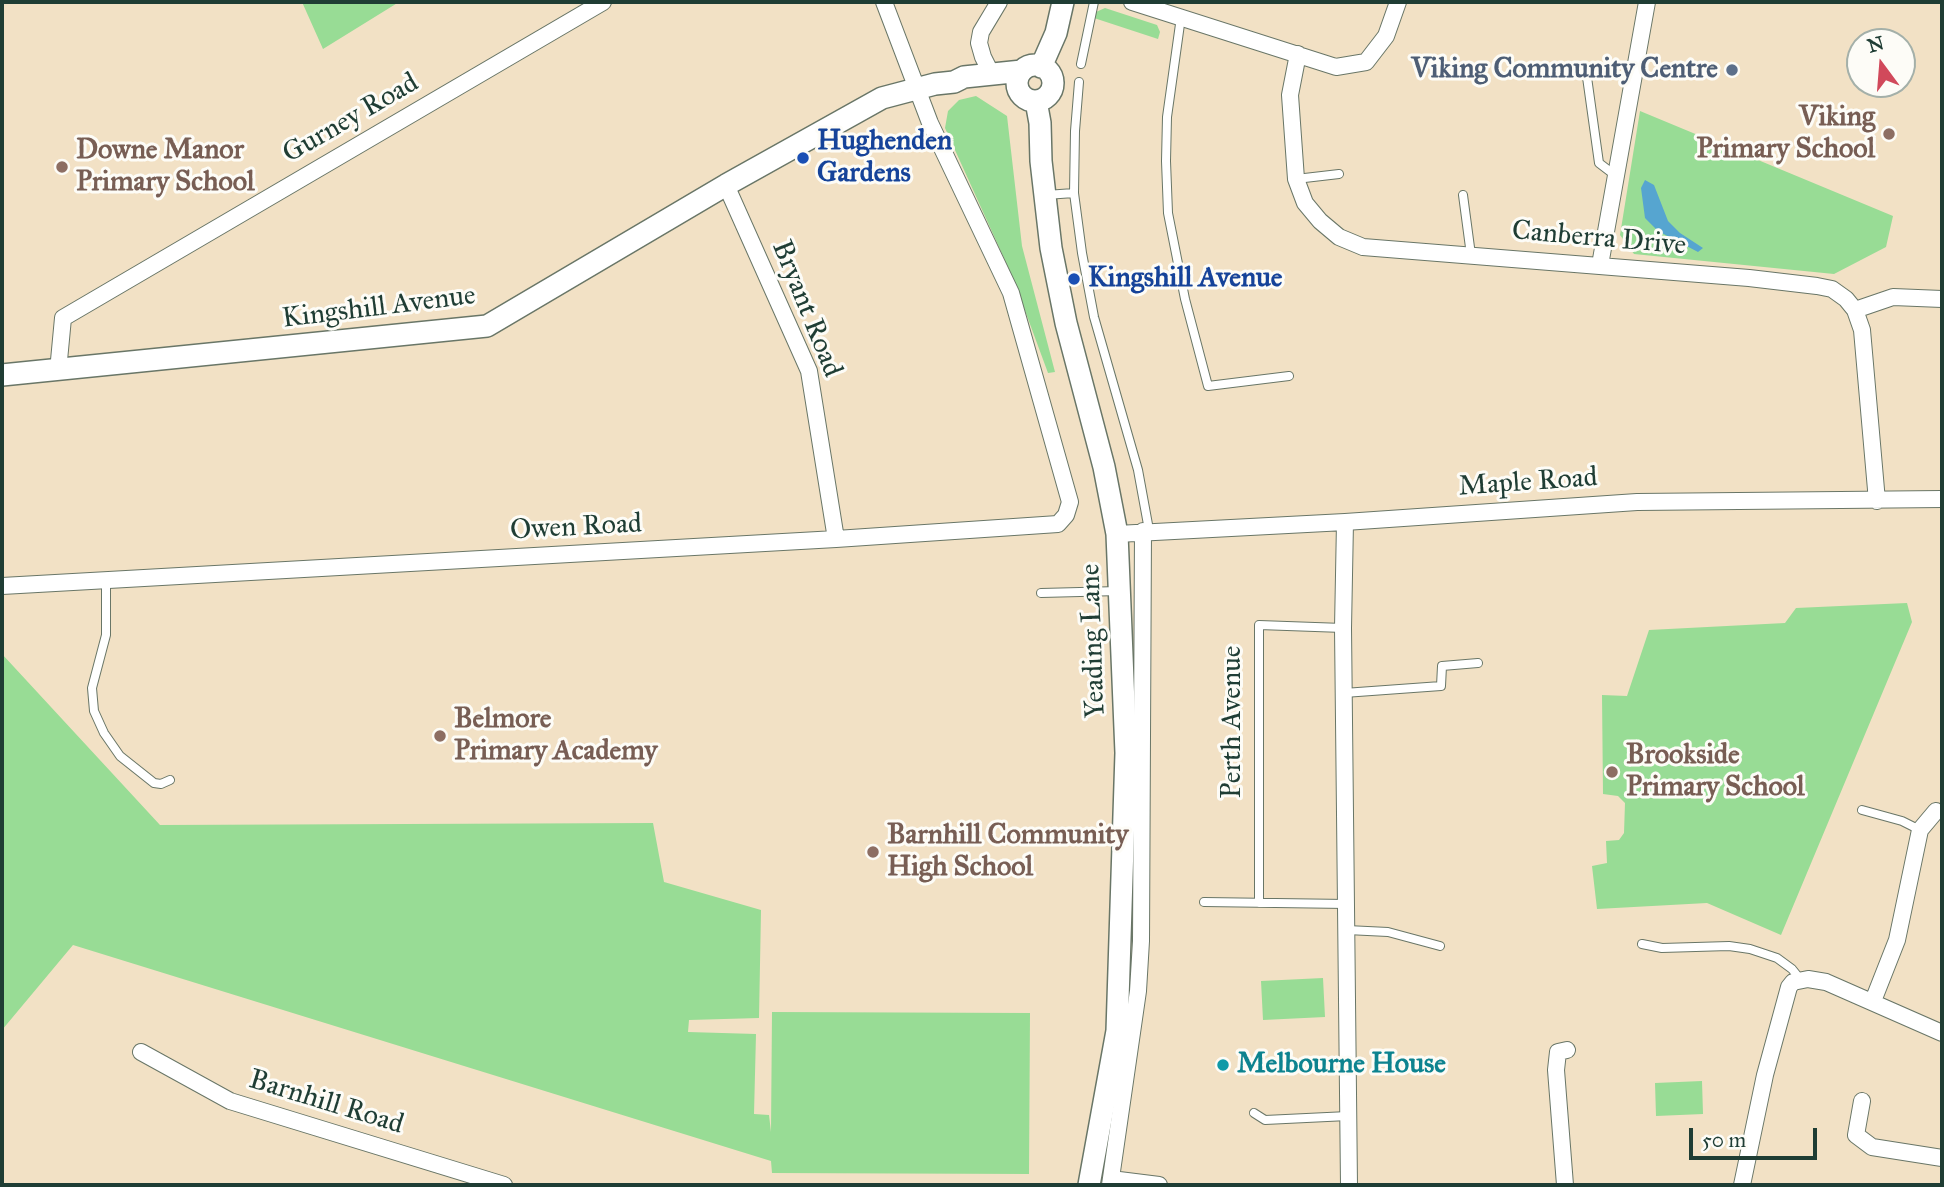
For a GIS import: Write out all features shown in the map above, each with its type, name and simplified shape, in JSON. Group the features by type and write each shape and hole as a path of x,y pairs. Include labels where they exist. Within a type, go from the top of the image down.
{"street":[{"name":"Gurney Road","path":"58,371 63,318 603,2"},
{"path":"884,2 917,88"},
{"path":"991,73 979,43 981,32 999,2"},
{"path":"1027,75 1051,74 1053,86 1047,97 1036,101 1024,97 1027,75 1056,33 1063,2"},
{"path":"1132,2 1336,67 1366,62 1386,36 1398,2"},
{"path":"1600,265 1647,2"},
{"name":"Canberra Drive","path":"1298,54 1290,95 1296,179 1305,203 1320,221 1339,237 1363,247 1600,265 1818,286 1832,289 1855,310"},
{"name":"Kingshill Avenue","path":"2,375 487,326 726,185 882,98 917,88 954,82 964,77 991,73 1027,75"},
{"name":"Kingshill Avenue","path":"954,82 963,86 1027,75"},
{"name":"Owen Road","path":"2,586 1044,527 1058,524 1066,515 1070,502 1011,293 930,123 917,88"},
{"name":"Yeading Lane","path":"1036,101 1051,248 1066,323 1104,467 1117,534 1126,753 1117,1031 1089,1185"},
{"name":"Bryant Road","path":"726,185 809,371 835,539"},
{"path":"1877,501 1862,330 1855,310 1893,297 1942,299"},
{"name":"Maple Road","path":"1117,534 1637,502 1942,499"},
{"path":"1346,522 1343,628 1349,1185"},
{"path":"1146,531 1141,941 1138,991 1111,1182 1159,1185"},
{"path":"1873,1001 1900,931 1920,830 1936,811"},
{"path":"1742,1185 1765,1075 1789,987 1800,979 1826,982 1942,1032"},
{"path":"1565,1185 1556,1070 1558,1052 1567,1050"},
{"name":"Barnhill Road","path":"141,1052 230,1101 504,1185"},
{"path":"1862,1101 1856,1135 1872,1147 1942,1158"}],"lane":[{"path":"1081,64 1094,2"},
{"path":"1181,17 1167,117 1168,214 1185,299 1208,386 1290,376"},
{"path":"1586,70 1599,163 1616,176"},
{"path":"1079,82 1074,131 1074,193 1082,253 1094,317 1138,470 1146,531"},
{"path":"1296,179 1339,174"},
{"path":"1045,195 1074,193"},
{"path":"1463,195 1471,255"},
{"path":"106,580 106,635 93,681 91,701 94,711 104,733 120,756 154,782 161,784 170,780"},
{"path":"1041,593 1119,591"},
{"name":"Perth Avenue","path":"1259,903 1259,625 1343,628"},
{"path":"1344,693 1441,686 1442,666 1478,663"},
{"path":"1862,810 1902,821 1920,830"},
{"path":"1204,902 1347,904"},
{"path":"1348,930 1388,932 1440,946"},
{"path":"1642,944 1674,948 1729,946 1750,949 1777,958 1800,979"},
{"path":"1254,1113 1265,1120 1348,1116"}],"green space":[{"path":"302,2 399,2 323,49"},
{"path":"1105,8 1157,25 1160,32 1158,39 1094,18 1096,12"},
{"path":"976,96 1007,116 1022,246 1055,372 1048,373 1013,278 945,128 948,111 959,100"},
{"path":"1640,111 1893,216 1886,247 1834,274 1634,254 1620,235"},
{"path":"1907,603 1912,622 1781,935 1707,903 1597,909 1592,866 1607,863 1606,841 1619,840 1624,833 1625,803 1618,796 1603,794 1602,695 1627,696 1649,630 1785,623 1796,608"},
{"path":"2,654 160,825 653,823 664,882 761,910 759,1018 689,1020 688,1032 756,1034 754,1114 769,1115 771,1132 772,1012 1030,1013 1029,1174 772,1173 771,1161 73,945 2,1030"},
{"path":"1323,978 1325,1017 1263,1020 1261,981"},
{"path":"1702,1081 1703,1114 1656,1116 1655,1083"}],"water":[{"path":"1645,180 1654,185 1668,221 1680,233 1703,248 1698,252 1658,231 1645,218 1641,188"}],"place":[{"name":"Viking Community Centre","path":"1732,70"},
{"name":"Viking Primary School","path":"1889,134"},
{"name":"Hughenden Gardens","path":"803,158"},
{"name":"Downe Manor Primary School","path":"62,167"},
{"name":"Kingshill Avenue","path":"1074,279"},
{"name":"Belmore Primary Academy","path":"440,736"},
{"name":"Brookside Primary School","path":"1612,772"},
{"name":"Barnhill Community High School","path":"873,852"},
{"name":"Melbourne House","path":"1223,1065"}]}
